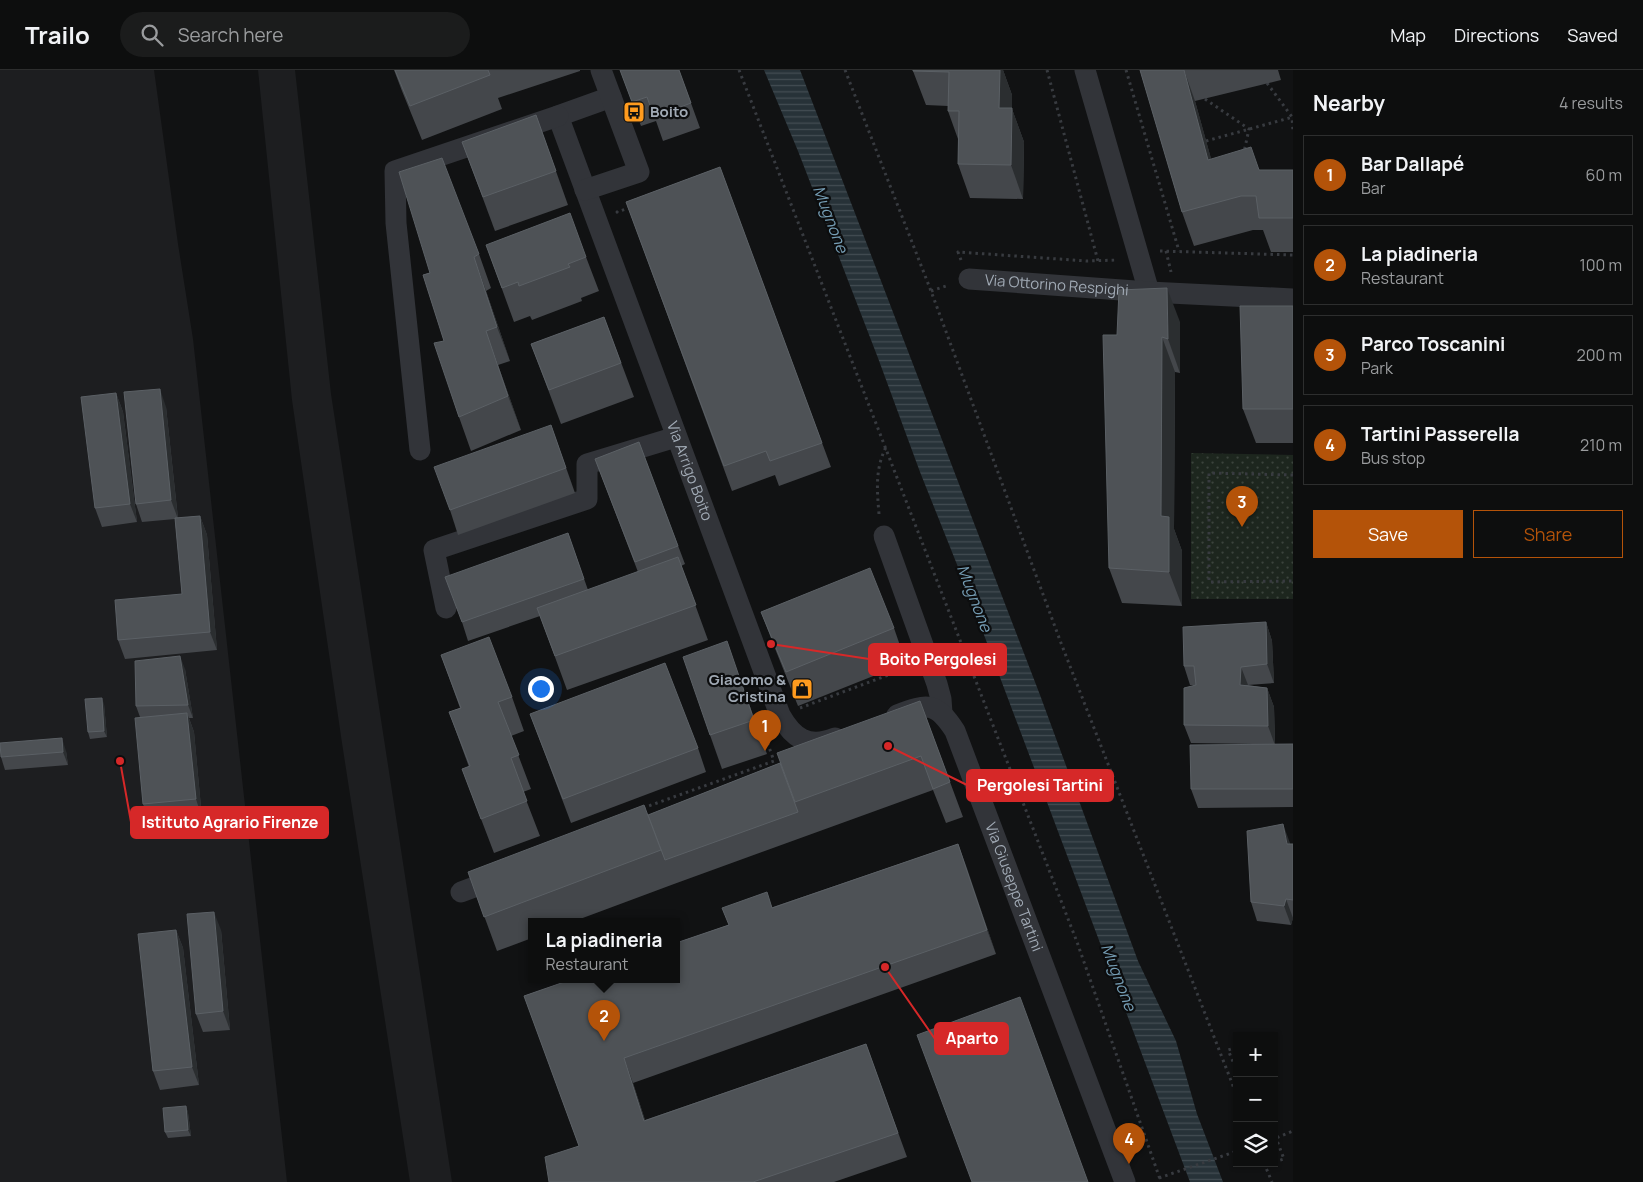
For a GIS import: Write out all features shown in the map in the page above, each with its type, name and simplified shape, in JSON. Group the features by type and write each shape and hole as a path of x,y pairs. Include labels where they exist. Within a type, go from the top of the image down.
{"street":[{"path":"585,190 638,172 601,70"},
{"path":"1085,70 1148,292"},
{"path":"420,450 396,224 395,171 611,97"},
{"name":"Via Arrigo Boito","path":"558,116 780,715 792,732 800,749 851,732"},
{"name":"Via Ottorino Respighi","path":"969,279 1148,292 1293,299"},
{"path":"446,608 434,550 586,499 586,464 676,437"},
{"name":"Via Giuseppe Tartini","path":"884,536 941,699 942,713 955,732 1125,1182"},
{"path":"877,723 920,707 928,706 942,713"},
{"path":"461,892 516,871"}],"path":[{"path":"739,70 1076,942 1161,1182"},
{"path":"845,70 931,291 1061,643 1233,1086"},
{"path":"1047,70 1098,260"},
{"path":"1126,70 1179,251"},
{"path":"1267,83 1292,117 1293,131"},
{"path":"1205,99 1248,129"},
{"path":"1206,141 1292,117"},
{"path":"1243,155 1248,129"},
{"path":"621,221 618,212 635,205"},
{"path":"1166,251 1171,272"},
{"path":"1152,252 1179,251 1293,255"},
{"path":"884,536 879,513 877,483 880,460 886,447"},
{"path":"1293,475 1209,473 1209,582 1293,581"},
{"path":"797,709 928,660"},
{"path":"640,809 774,761 764,735"},
{"path":"1233,1048 1228,1050 1233,1062"},
{"path":"1278,1137 1293,1131"},
{"path":"1278,1143 1284,1159 1278,1161"},
{"path":"1160,1177 1233,1151"},
{"path":"1266,1167 1272,1182"}],"shaded area":[{"path":"0,70 154,70 193,339 287,1182 0,1182"},
{"path":"258,70 295,70 331,394 452,1182 410,1182 342,743 292,400"},
{"path":"1191,453 1293,455 1293,599 1191,599"}],"water":[{"name":"Mugnone","path":"764,70 800,70 1040,695 1138,961 1176,1041 1197,1114 1223,1182 1190,1182 966,587 920,472 798,151"}],"building":[{"path":"395,70 488,70 490,75 410,106"},
{"path":"620,70 679,70 691,103 654,117 647,97 632,102"},
{"path":"913,70 1000,70 999,108 1012,108 1011,165 958,164 959,111 948,111 949,72"},
{"path":"1140,70 1184,70 1208,160 1251,147 1259,170 1293,170 1293,218 1259,218 1256,196 1241,196 1182,212"},
{"path":"536,115 556,171 483,197 462,142"},
{"path":"442,158 479,254 474,257 497,327 486,331 508,396 459,417 434,343 444,341 423,275 430,273 399,172"},
{"path":"720,167 822,443 770,461 766,451 724,466 626,202"},
{"path":"570,213 586,257 568,264 570,267 519,286 518,282 502,288 486,245"},
{"path":"1167,288 1168,339 1162,337 1161,516 1169,517 1169,572 1109,568 1103,335 1117,335 1119,290"},
{"path":"1240,306 1293,306 1293,409 1243,409"},
{"path":"604,317 621,363 549,390 531,344"},
{"path":"160,389 171,500 136,504 124,392"},
{"path":"116,393 130,504 95,508 81,397"},
{"path":"551,425 566,468 450,510 434,467"},
{"path":"639,442 678,546 635,562 595,459"},
{"path":"200,516 210,632 118,640 115,600 182,594 175,518"},
{"path":"568,533 584,579 462,622 445,577"},
{"path":"678,557 696,605 555,656 537,608"},
{"path":"870,568 894,628 786,672 761,612"},
{"path":"1266,622 1267,664 1241,667 1240,685 1267,688 1268,726 1184,725 1184,688 1196,685 1194,666 1184,666 1183,627"},
{"path":"489,637 512,697 498,702 519,755 511,758 527,801 481,819 462,769 470,766 449,712 461,708 441,655"},
{"path":"727,641 754,720 710,735 683,657"},
{"path":"180,656 188,705 136,706 135,661"},
{"path":"665,663 698,748 563,799 530,714"},
{"path":"102,698 104,731 88,732 85,699"},
{"path":"920,701 950,782 933,789 921,756 795,802 777,753"},
{"path":"187,713 196,799 143,804 135,718"},
{"path":"62,738 63,752 1,757 0,743"},
{"path":"1293,744 1293,789 1191,789 1190,745"},
{"path":"780,763 798,812 665,860 648,815"},
{"path":"644,805 661,850 484,917 468,872"},
{"path":"1283,824 1287,844 1293,844 1293,900 1286,899 1284,906 1251,902 1247,831"},
{"path":"958,844 987,930 624,1058 644,1121 866,1044 898,1133 753,1182 549,1182 545,1157 579,1146 524,996 561,983 680,983 680,942 729,925 722,908 767,892 772,908"},
{"path":"214,912 223,1011 196,1014 187,914"},
{"path":"176,930 192,1067 153,1071 138,934"},
{"path":"1020,997 1088,1182 972,1182 917,1035"},
{"path":"186,1106 188,1130 165,1132 163,1108"}],"place":[{"name":"Boito","path":"634,112"},
{"name":"Parco Toscanini","path":"1242,527"},
{"name":"Boito Pergolesi","path":"771,644"},
{"name":"Giacomo & Cristina","path":"802,689"},
{"name":"Pergolesi Tartini","path":"888,746"},
{"name":"Bar Dallapé","path":"765,751"},
{"name":"Istituto Agrario Firenze","path":"120,761"},
{"name":"Aparto","path":"885,967"},
{"name":"La piadineria","path":"604,1041"},
{"name":"Tartini Passerella","path":"1129,1164"}]}
